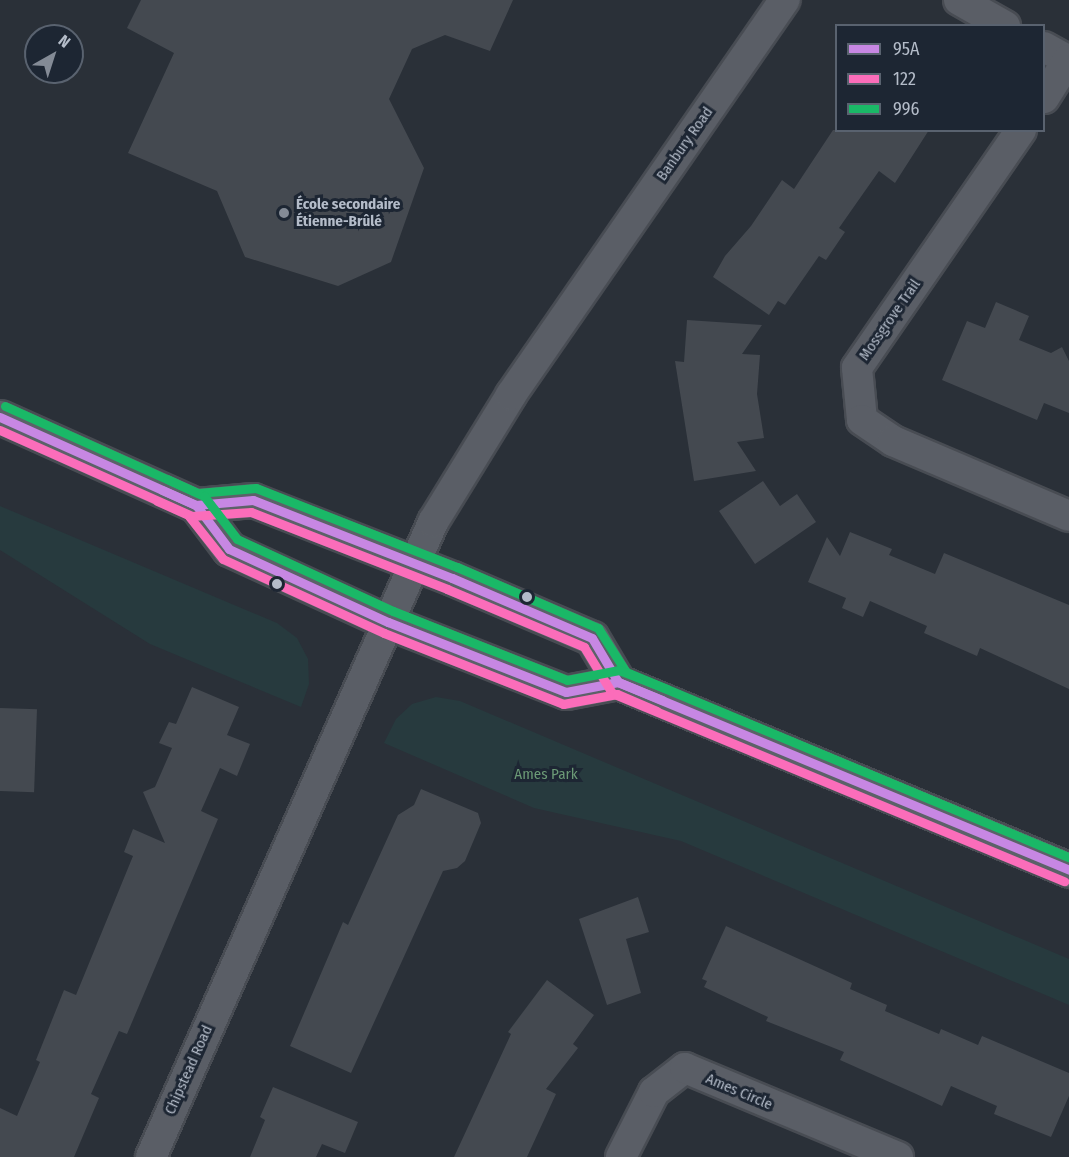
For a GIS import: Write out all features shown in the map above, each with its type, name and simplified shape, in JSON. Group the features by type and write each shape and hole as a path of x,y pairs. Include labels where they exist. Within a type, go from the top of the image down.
{"main road":[{"path":"0,417 196,505 229,549 388,622 566,692 618,682 1069,870"},
{"path":"196,505 253,500 413,562 592,638 618,682"}],"street":[{"name":"Banbury Road","path":"388,622 413,562 433,522 511,395 785,0"},
{"path":"959,0 1001,24"},
{"path":"1045,95 1060,56"},
{"name":"Mossgrove Trail","path":"1020,132 857,368 862,420 893,441 1069,516"},
{"name":"Chipstead Road","path":"151,1157 388,622"},
{"name":"Ames Circle","path":"621,1157 654,1092 685,1068 898,1157"}],"green space":[{"path":"0,506 277,623 297,638 308,659 309,684 301,707 150,644 0,550"},
{"name":"Ames Park","path":"436,697 460,701 1069,959 1069,1005 681,841 534,808 384,743 396,719 412,704"}],"building":[{"path":"141,0 513,0 490,51 445,35 412,49 389,99 424,168 391,262 338,286 245,257 217,191 128,153 174,53 127,28"},
{"path":"833,130 835,132 928,132 895,183 879,171 839,228 845,232 826,260 819,256 785,305 778,301 769,315 713,277 725,256 751,226 782,180 794,189"},
{"path":"996,302 1029,316 1019,340 1051,353 1062,347 1069,361 1069,413 1044,403 1037,420 942,380 967,321 985,328"},
{"path":"687,320 762,325 742,354 760,355 757,394 764,438 737,442 756,471 694,481 675,361 684,362"},
{"path":"763,481 780,506 797,494 816,522 755,564 719,511"},
{"path":"850,532 892,549 889,555 935,574 944,553 1069,605 1069,689 980,648 977,656 924,633 927,626 870,601 863,617 842,608 846,598 808,582 827,537 840,556"},
{"path":"192,687 239,707 227,735 250,744 237,776 220,768 201,811 218,819 127,1034 119,1031 91,1094 99,1098 74,1157 0,1157 0,1108 17,1116 40,1062 36,1060 64,990 76,995 133,856 124,852 133,829 165,843 143,792 155,787 172,748 159,743 169,722 176,724"},
{"path":"0,708 37,709 34,792 0,791"},
{"path":"421,789 478,813 481,823 465,861 457,868 443,871 351,1073 290,1046 343,922 348,925 398,815 414,805"},
{"path":"638,897 649,932 626,939 641,993 607,1005 579,919"},
{"path":"726,926 852,983 850,989 887,1005 885,1011 939,1034 941,1029 978,1045 982,1036 1069,1073 1069,1096 1051,1137 994,1114 997,1106 951,1086 942,1106 840,1060 844,1052 766,1021 768,1017 704,987 707,981 702,979"},
{"path":"547,980 594,1015 573,1044 578,1048 546,1089 556,1094 527,1157 454,1157 511,1034 508,1032"},
{"path":"273,1087 358,1122 345,1153 322,1144 316,1157 250,1157 265,1120 260,1117"}],"transit line":[{"name":"996","path":"5,406 198,493 256,488 457,567 598,628 626,672 1069,857"},
{"name":"95A","path":"0,417 196,505 253,500 452,578 592,638 618,682 1069,870"},
{"name":"122","path":"0,430 192,516 251,512 447,589 584,647 612,693 1064,881"},
{"name":"996","path":"167,479 204,496 237,539 393,611 567,680 619,670 667,689"},
{"name":"95A","path":"162,490 196,505 229,549 388,622 566,692 618,682 662,700"},
{"name":"122","path":"157,501 188,515 223,559 384,633 563,704 617,694 657,711"}],"place":[{"name":"École secondaire Étienne-Brûlé","path":"284,213"}]}
